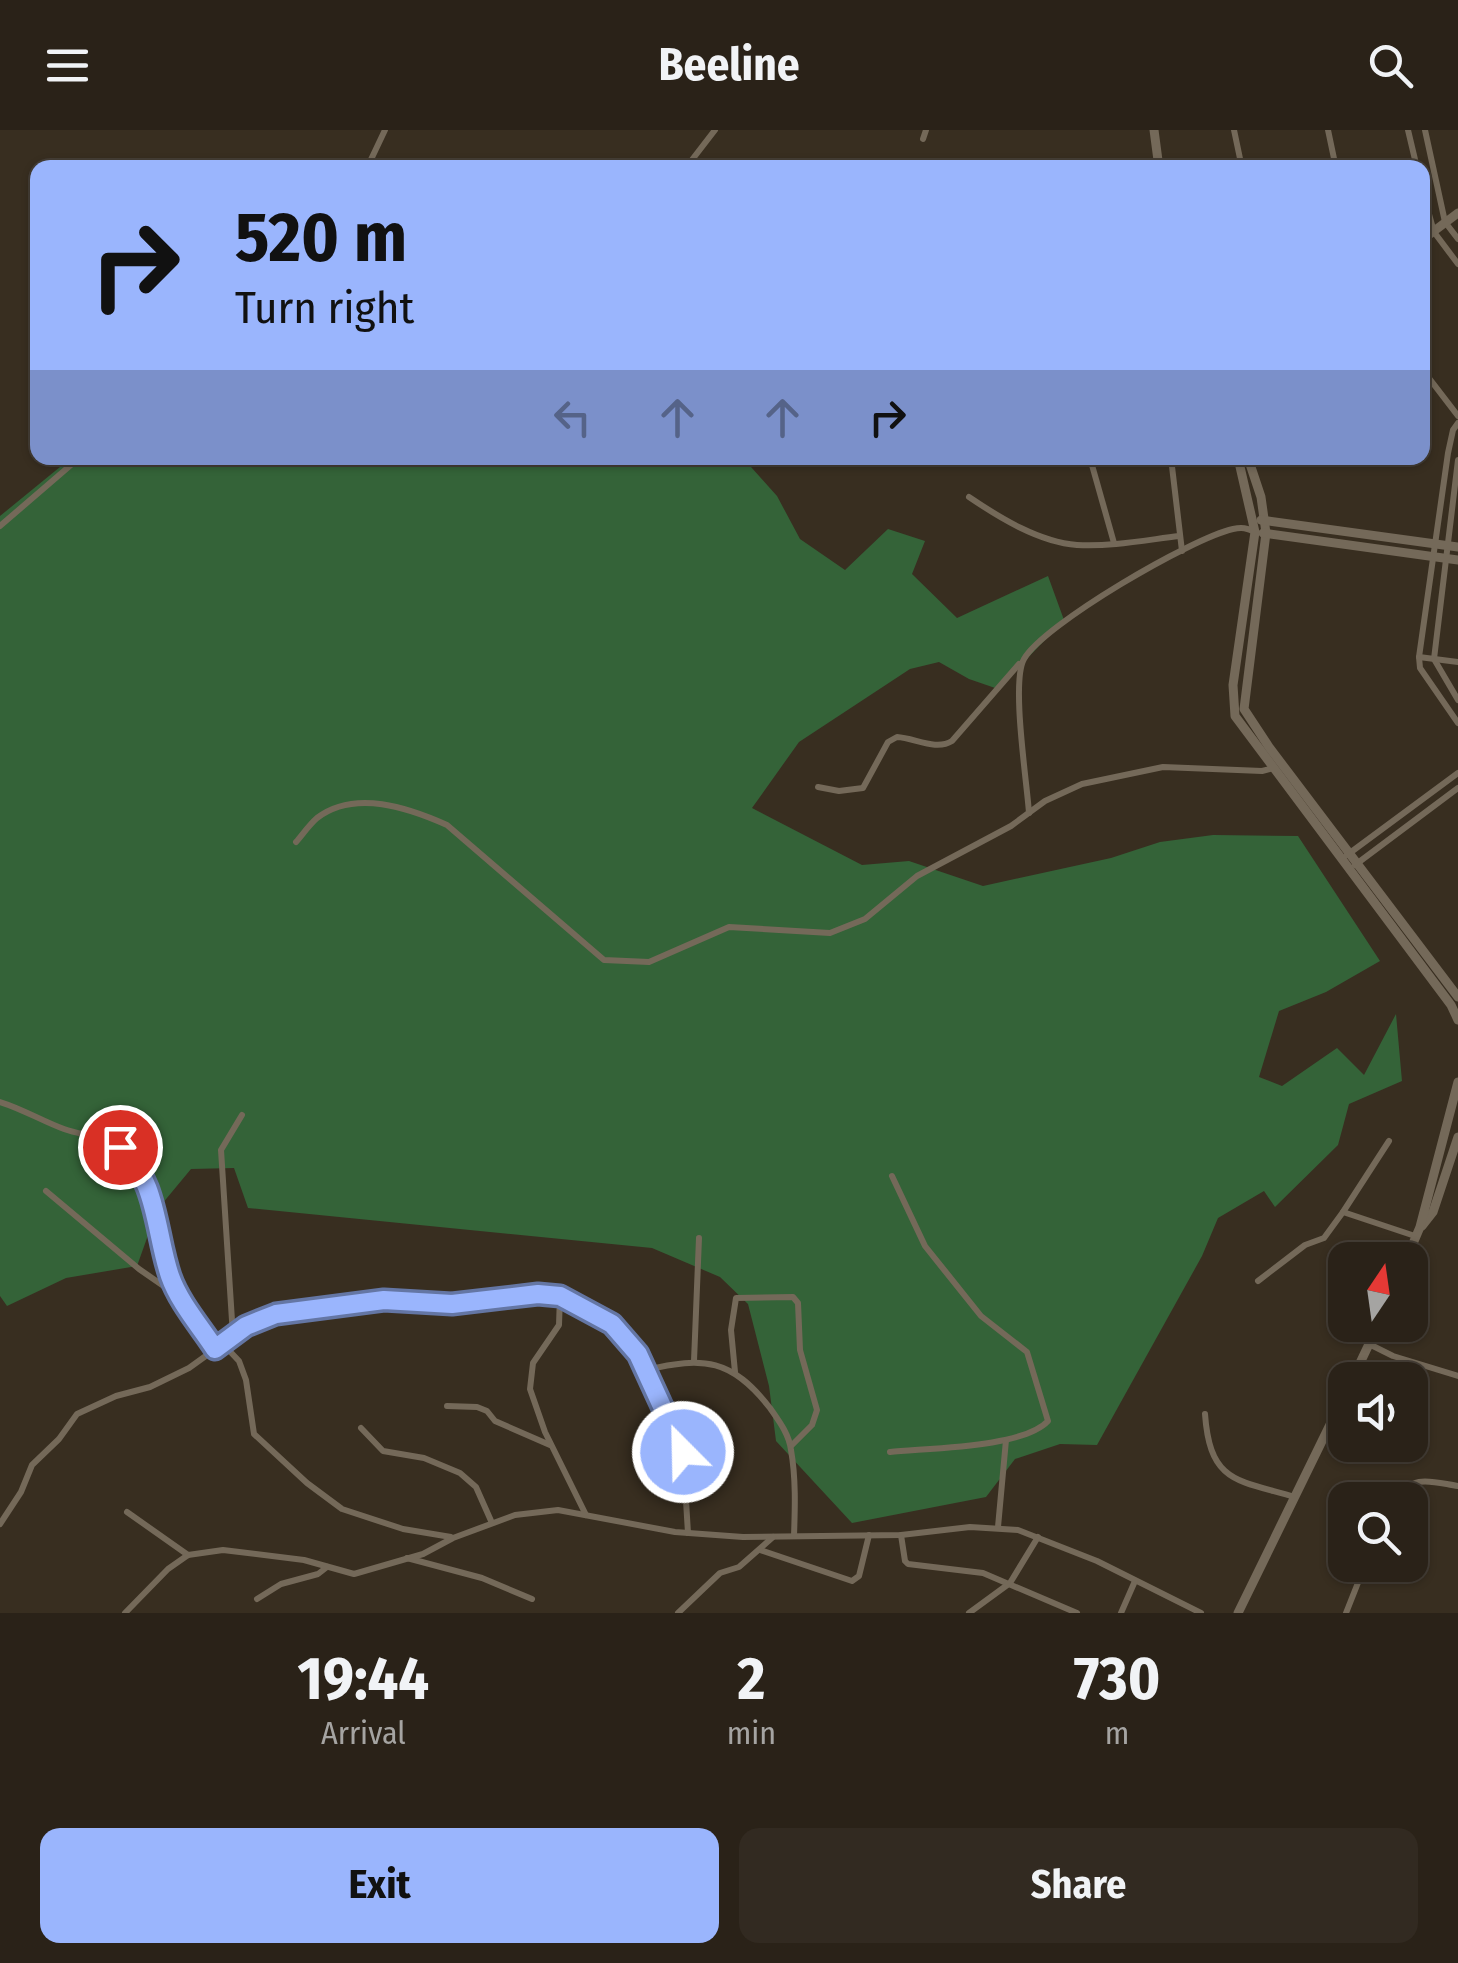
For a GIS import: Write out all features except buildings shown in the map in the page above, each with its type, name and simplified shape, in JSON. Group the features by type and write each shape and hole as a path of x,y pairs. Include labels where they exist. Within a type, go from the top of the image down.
{"main road":[{"path":"1154,130 1158,160"},
{"path":"1430,235 1458,213"},
{"path":"1240,465 1257,526"},
{"path":"1249,465 1257,526 1247,632 1233,684 1240,712 1436,977 1458,1020"},
{"path":"1257,526 1454,546"},
{"path":"1257,526 1452,559"},
{"path":"1436,977 1458,998"},
{"path":"1414,1242 1456,1105 1458,1082"},
{"path":"1418,1232 1434,1212 1458,1137"},
{"path":"1440,1150 1453,1154"},
{"path":"1361,1362 1370,1344"},
{"path":"1238,1613 1328,1429"}],"street":[{"path":"371,160 385,130"},
{"path":"692,160 715,130"},
{"path":"1234,130 1240,160"},
{"path":"1328,130 1334,160"},
{"path":"1408,130 1416,160"},
{"path":"1425,130 1446,222 1458,239"},
{"path":"1430,218 1434,232 1458,264"},
{"path":"1430,380 1458,419 1448,453 1419,657 1420,668 1458,723"},
{"path":"1458,460 1454,546 1434,659 1458,700"},
{"path":"0,526 71,465"},
{"path":"1091,465 1114,543"},
{"path":"1172,465 1182,552"},
{"path":"969,498 998,516 1076,545 1179,536"},
{"path":"818,787 839,791 863,788 888,742 897,737 944,746 1037,644 1074,614 1221,533 1257,526"},
{"path":"1419,657 1458,662"},
{"path":"1022,661 1018,692 1029,814"},
{"path":"1438,696 1450,689"},
{"path":"296,842 316,819 331,810 356,804 390,804 420,812 447,825 604,960 649,962 729,927 830,933 865,919 917,876 1068,789 1163,767 1262,771 1277,766"},
{"path":"1346,856 1458,773"},
{"path":"1354,866 1458,788"},
{"path":"1418,804 1426,813"},
{"path":"0,1102 64,1129 98,1136 130,1155 150,1197 171,1280 218,1346 238,1361 246,1380 254,1434 342,1509 403,1529 452,1538"},
{"path":"233,1336 222,1150 242,1115"},
{"path":"1258,1281 1304,1245 1324,1238 1389,1141"},
{"path":"890,1452 1006,1440 1048,1421 1027,1352 980,1316 925,1246 892,1176"},
{"path":"46,1191 138,1269 181,1298"},
{"path":"1343,1212 1418,1232"},
{"path":"694,1361 699,1238"},
{"path":"0,1524 32,1466 60,1439 77,1414 116,1396 150,1388 276,1314 367,1302 452,1304 538,1294 560,1296 612,1324 638,1354 683,1452 688,1533"},
{"path":"560,1296 559,1325 533,1362 530,1378 534,1402 551,1446 586,1515"},
{"path":"735,1372 731,1330 736,1298 793,1297 798,1304 800,1350 816,1410 812,1425 791,1446"},
{"path":"1370,1344 1393,1356 1458,1376"},
{"path":"646,1370 694,1361 735,1372 756,1390 782,1425 791,1446 794,1536"},
{"path":"448,1406 478,1406 510,1429 551,1446"},
{"path":"1205,1414 1213,1455 1222,1472 1235,1480 1295,1497"},
{"path":"360,1428 382,1451 424,1458 460,1473 476,1487 492,1523"},
{"path":"998,1527 1006,1440"},
{"path":"1414,1482 1458,1486"},
{"path":"125,1613 168,1569 188,1555 222,1550 304,1560 354,1574 407,1558 515,1515 558,1510 688,1533 773,1537 901,1535 998,1527 1038,1536 1200,1613"},
{"path":"127,1512 188,1555"},
{"path":"760,1550 852,1580 859,1576 869,1534"},
{"path":"901,1535 904,1561 908,1564 982,1573 1076,1613"},
{"path":"969,1613 1010,1582 1038,1536"},
{"path":"681,1611 720,1574 739,1567 773,1537"},
{"path":"407,1558 482,1578 532,1599"},
{"path":"257,1599 282,1584 318,1574 328,1566"},
{"path":"1121,1613 1135,1581"},
{"path":"1346,1613 1359,1582"}],"green space":[{"path":"62,465 749,465 777,496 800,539 845,570 888,529 925,541 912,574 957,618 1048,576 1064,620 998,689 939,662 910,669 799,742 752,808 862,865 909,861 983,886 1111,858 1160,842 1213,835 1298,836 1380,961 1326,992 1279,1011 1259,1077 1282,1086 1337,1048 1364,1075 1396,1014 1402,1081 1349,1104 1338,1145 1275,1207 1264,1191 1218,1218 1202,1256 1097,1445 1060,1444 1015,1459 986,1497 852,1523 776,1441 769,1386 748,1304 720,1277 652,1248 248,1208 234,1168 191,1169 157,1210 137,1266 66,1278 7,1306 0,1296 0,516"}],"route":[{"path":"120,1147 141,1172 159,1222 171,1280 215,1349 246,1326 276,1314 384,1300 452,1304 538,1294 560,1296 612,1324 638,1354 683,1452"}]}
